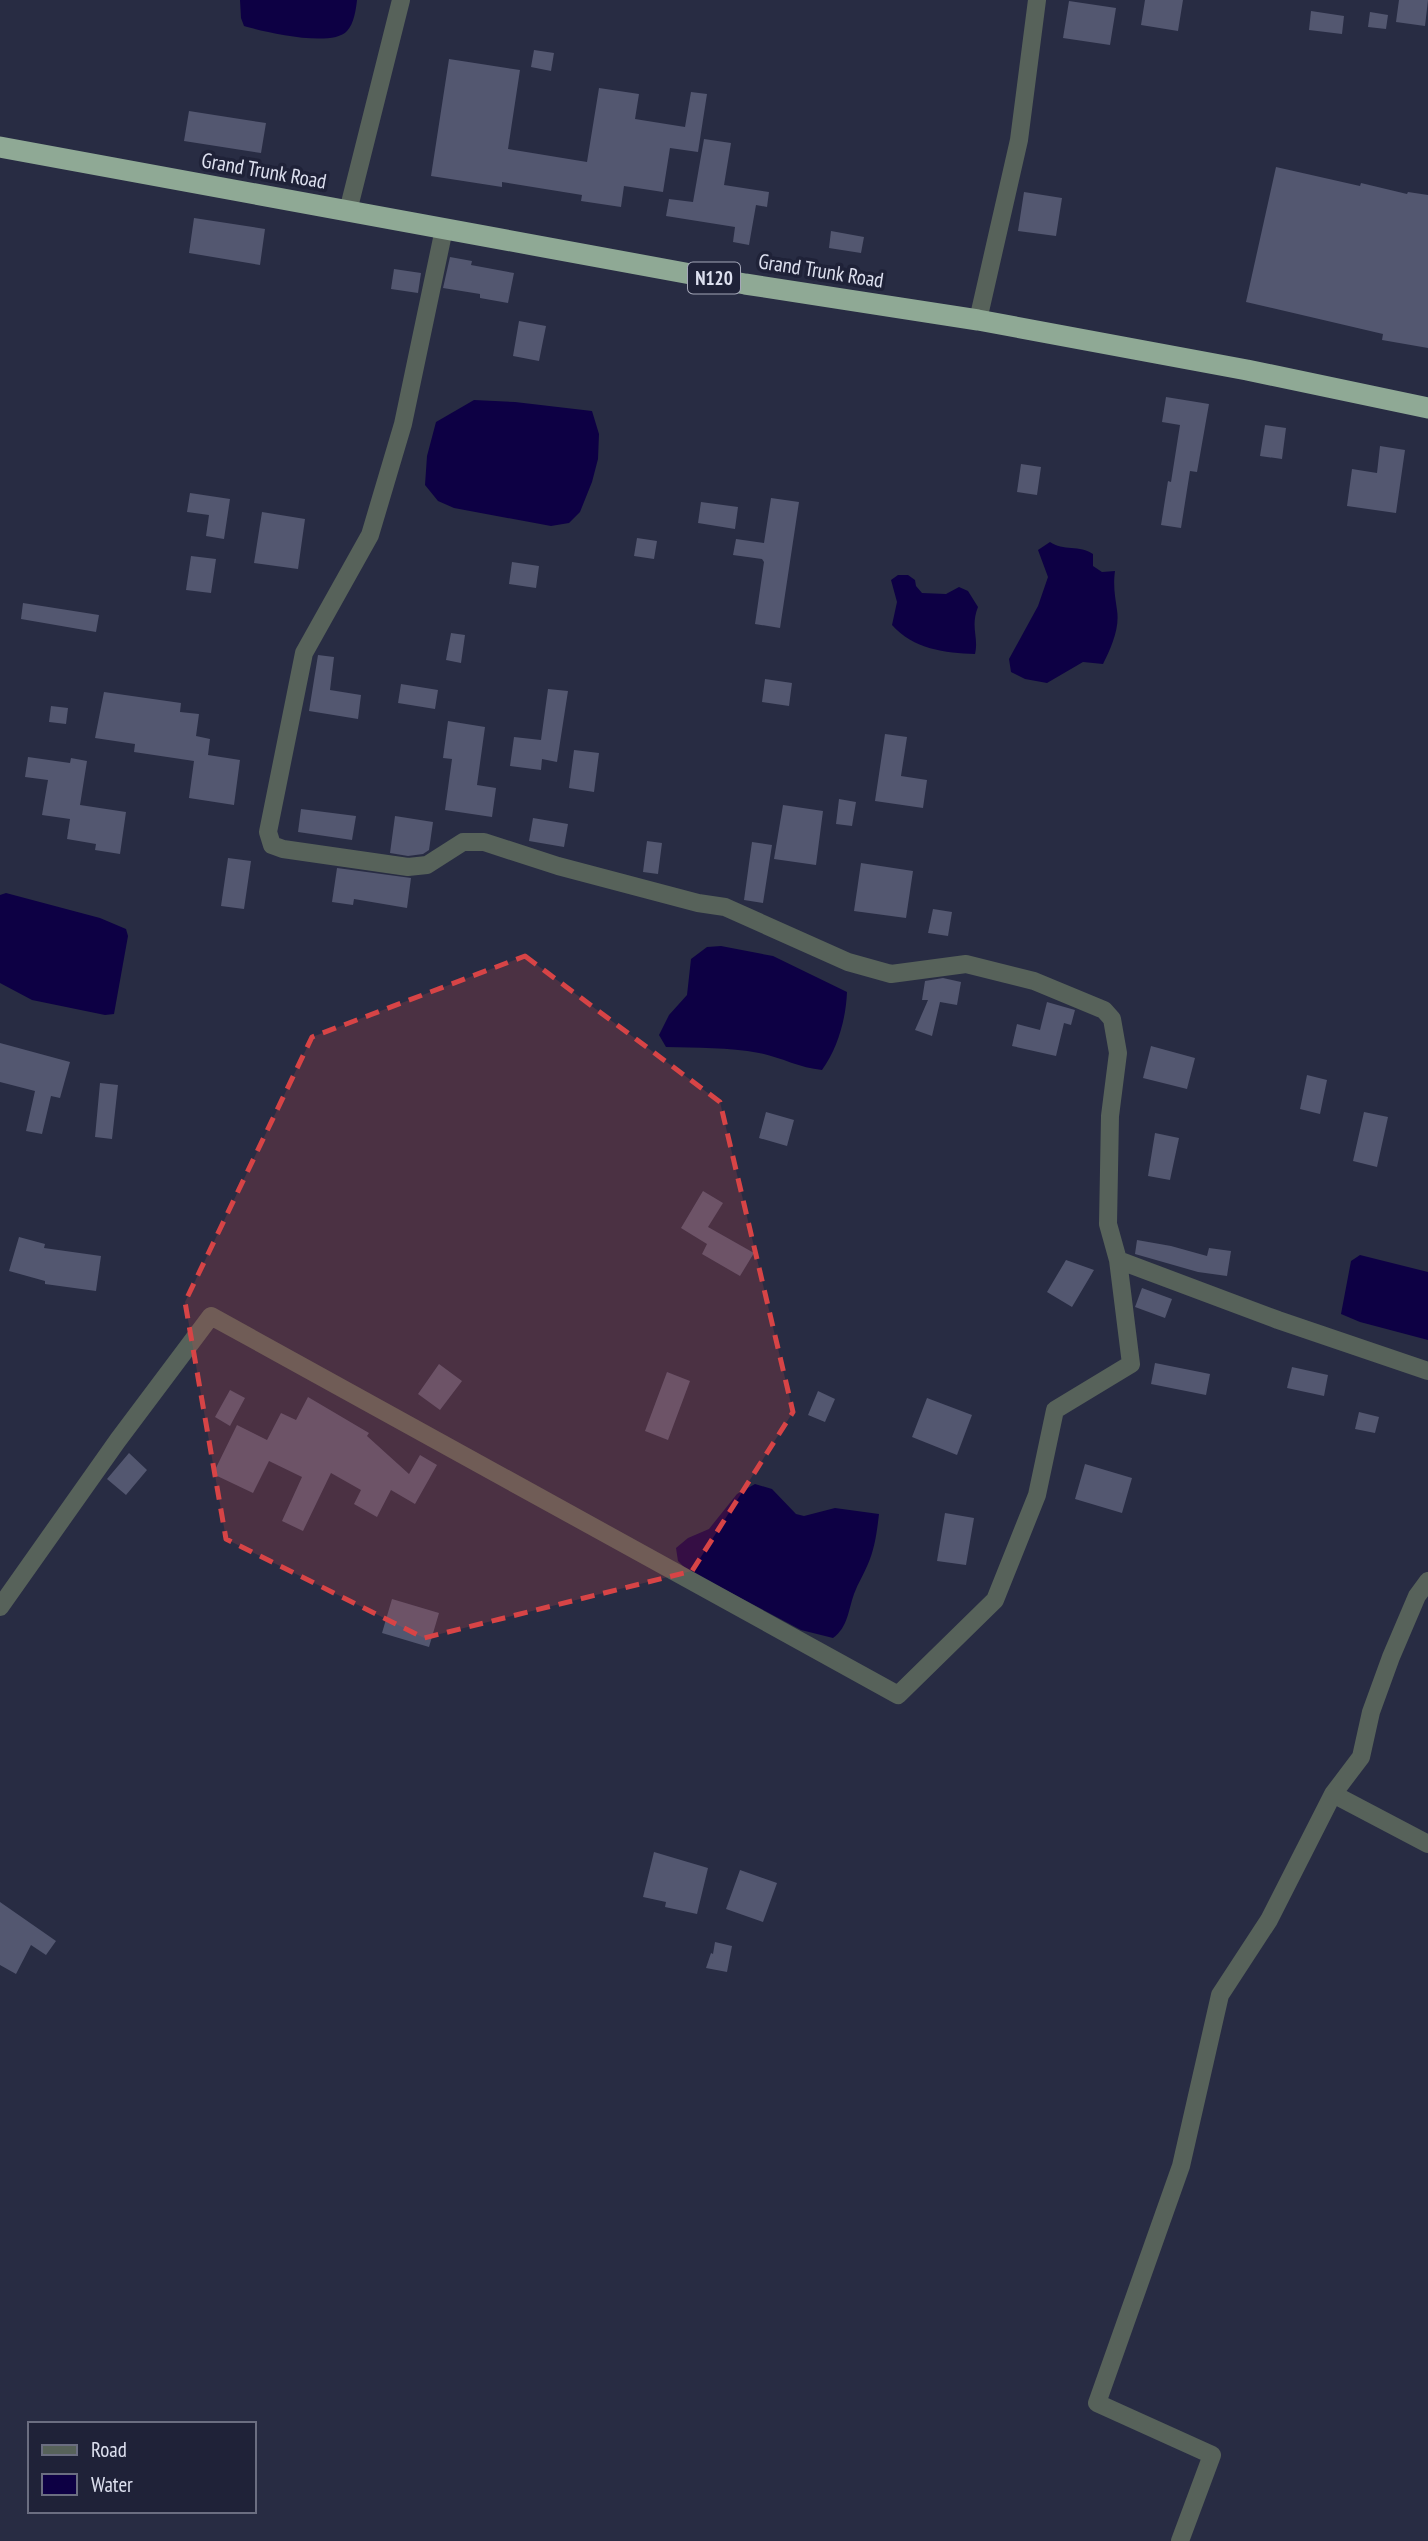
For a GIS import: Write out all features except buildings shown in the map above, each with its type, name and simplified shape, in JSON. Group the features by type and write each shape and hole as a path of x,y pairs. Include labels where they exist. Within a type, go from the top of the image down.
{"highway":[{"name":"Grand Trunk Road","path":"0,147 745,284 978,320 1247,370 1428,408"}],"street":[{"path":"348,211 401,0"},
{"path":"978,320 1019,140 1037,0"},
{"path":"0,1607 118,1440 211,1316 898,1696 995,1600 1037,1495 1055,1410 1131,1364 1118,1260 1108,1224 1110,1116 1118,1053 1112,1020 1104,1010 1034,981 966,964 891,974 848,962 725,907 698,903 558,866 484,842 463,842 427,865 408,867 283,849 272,845 268,832 304,653 370,535 403,424 444,229"},
{"path":"1118,1260 1278,1320 1428,1371"},
{"path":"1180,2541 1212,2455 1097,2403 1181,2166 1220,1995 1269,1920 1333,1794 1364,1750 1371,1712 1391,1657 1417,1596 1428,1581"},
{"path":"1333,1794 1428,1844"}],"highlighted area":[{"path":"525,956 720,1102 793,1412 692,1571 424,1638 226,1539 185,1302 312,1037"}],"water":[{"path":"240,0 357,0 353,20 347,31 339,36 313,38 281,35 244,26"},
{"path":"474,400 592,411 599,434 598,459 580,512 569,523 551,526 454,508 438,501 425,485 427,456 436,422"},
{"path":"1050,542 1088,551 1093,554 1093,566 1102,572 1115,571 1118,617 1114,638 1103,664 1083,662 1047,683 1025,679 1011,672 1009,659 1038,606 1048,577 1038,550"},
{"path":"898,575 908,575 915,580 922,593 946,594 959,587 968,591 978,607 975,620 975,654 930,648 910,640 892,625 897,602 891,580"},
{"path":"6,893 100,918 126,929 128,936 114,1014 105,1015 32,1000 0,983 0,895"},
{"path":"721,946 773,956 847,992 840,1032 833,1052 822,1070 747,1051 666,1047 659,1035 669,1015 687,995 691,959 707,947"},
{"path":"1360,1255 1428,1272 1428,1340 1360,1322 1341,1314 1351,1261"},
{"path":"755,1484 772,1489 796,1514 804,1516 835,1508 879,1514 870,1558 854,1594 845,1624 833,1638 801,1630 686,1569 678,1561 676,1548 688,1538 709,1529 737,1494"}]}
